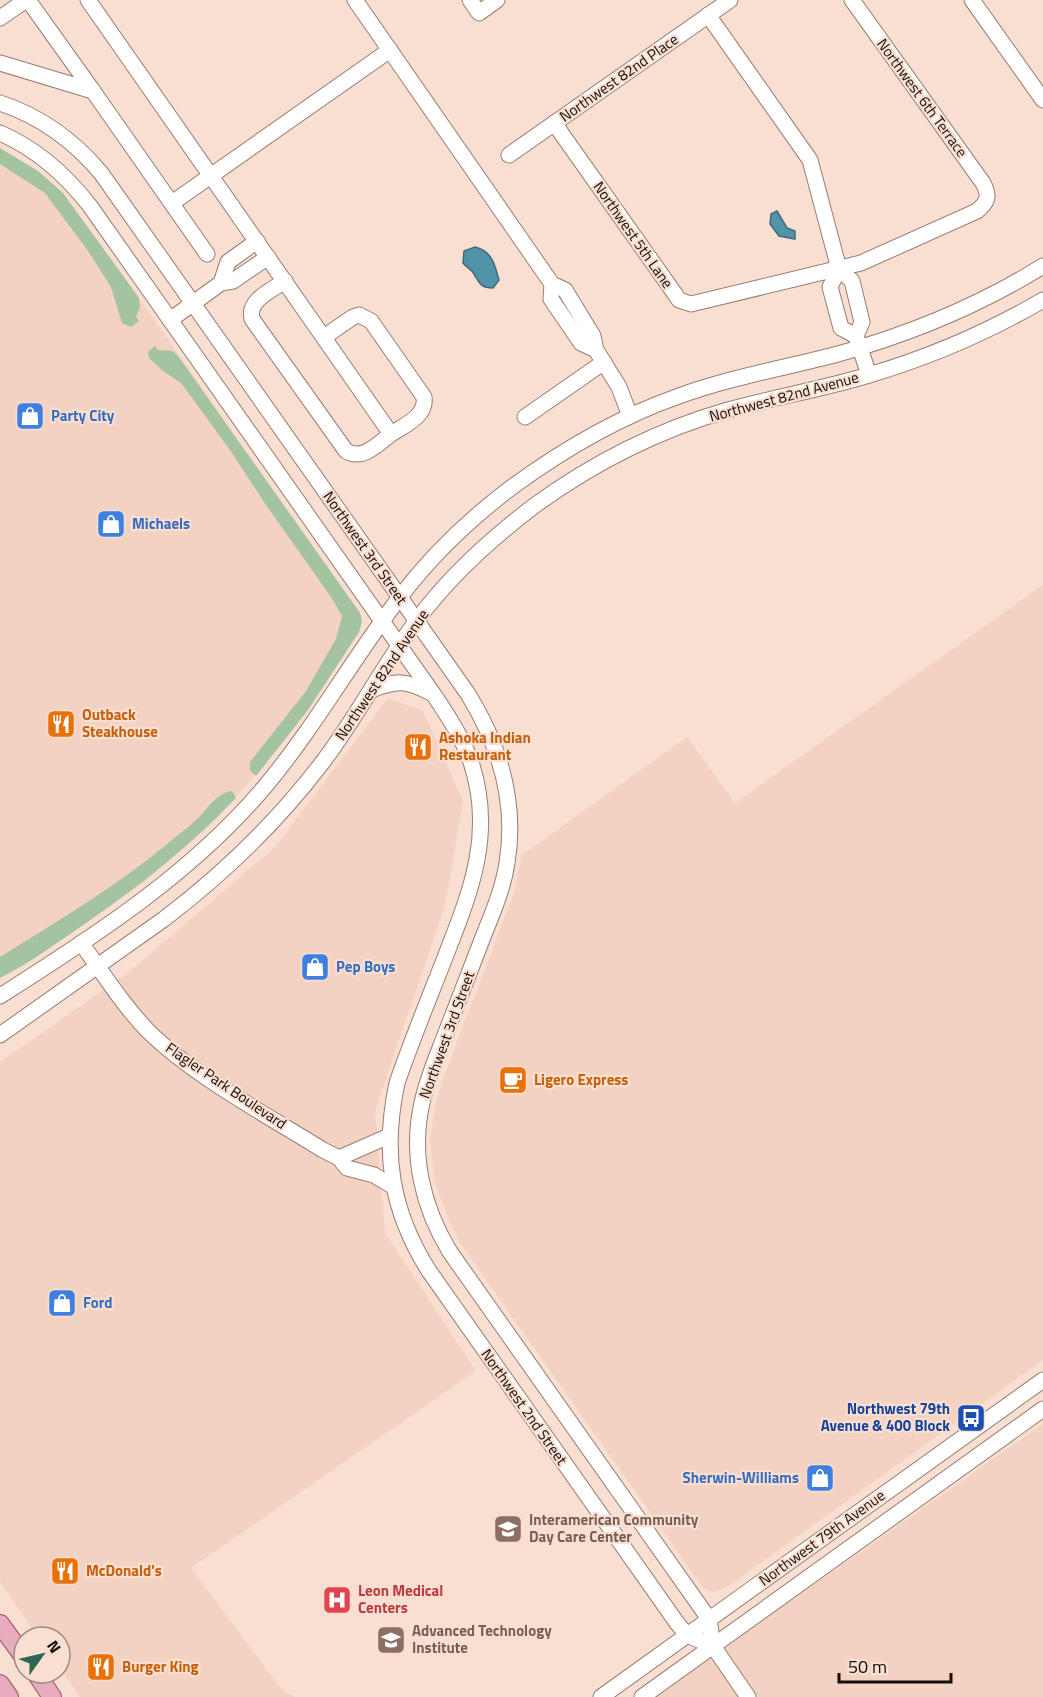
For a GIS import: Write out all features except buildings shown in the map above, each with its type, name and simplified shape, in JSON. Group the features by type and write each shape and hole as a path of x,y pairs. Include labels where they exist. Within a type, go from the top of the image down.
{"main road":[{"path":"0,1624 12,1640"},
{"path":"0,1684 9,1697"}],"street":[{"path":"0,18 27,0 207,254"},
{"path":"88,0 392,434"},
{"path":"355,0 552,284 565,290 593,336 600,356 619,387 630,416"},
{"path":"470,0 479,13 497,0"},
{"name":"Northwest 82nd Place","path":"509,155 730,0"},
{"name":"Northwest 6th Terrace","path":"852,0 982,183 988,197"},
{"path":"972,0 1043,100"},
{"path":"708,15 810,160 839,269 852,280 862,322 858,342 869,375"},
{"path":"172,203 390,50"},
{"path":"0,63 93,91"},
{"name":"Northwest 3rd Street","path":"0,103 26,113 53,129 91,162 124,204 468,694 489,729 499,754 506,782 510,824 508,860 501,890 429,1077 422,1103 418,1147 421,1181"},
{"name":"Northwest 5th Lane","path":"554,123 679,300 691,304 861,263 977,211 987,202 988,197"},
{"name":"Northwest 3rd Street","path":"0,133 41,156 70,182 90,206 434,695 458,733 471,764 481,808 480,845 476,871 397,1083 389,1136"},
{"path":"221,283 228,262 256,241"},
{"path":"170,320 221,283 233,281 268,257"},
{"name":"Northwest 82nd Avenue","path":"0,996 81,943 174,875 213,840 257,796 315,722 400,597 438,554 489,505 556,456 630,416 706,386 858,342 912,330 960,310 1043,266"},
{"path":"839,269 830,287 841,328 858,342"},
{"path":"285,281 253,305 250,312 252,319 346,451 352,454 363,454 419,414 424,409 424,397 371,321 365,317 360,315 353,317 324,337"},
{"name":"Northwest 82nd Avenue","path":"0,1035 186,902 246,848 287,805 315,771 416,621 470,562 512,524 555,491 602,462 702,418 869,375 910,362 961,341 1043,300"},
{"path":"525,417 600,356"},
{"path":"371,690 386,684 408,682 434,695"},
{"name":"Flagler Park Boulevard","path":"81,943 127,1007 174,1053 255,1107 339,1158 348,1167 374,1175 394,1187"},
{"path":"339,1158 389,1136"},
{"name":"Northwest 2nd Street","path":"389,1136 394,1187 409,1235 429,1271 687,1635"},
{"name":"Northwest 2nd Street","path":"421,1181 433,1218 450,1252 709,1619 712,1646 748,1697"},
{"name":"Northwest 79th Avenue","path":"601,1697 1043,1380"},
{"name":"Northwest 79th Avenue","path":"642,1697 1043,1409"},
{"path":"687,1635 712,1646"}],"shaded area":[{"path":"0,148 38,171 63,193 360,613 362,622 359,632 287,738 210,826 144,882 25,965 0,978"},
{"path":"1043,585 1043,1360 730,1585 715,1592 708,1591 702,1586 460,1243 435,1184 430,1140 436,1102 444,1076 513,896 522,855 687,737 735,803"},
{"path":"388,698 423,711 463,801 445,906 375,1111 385,1233 476,1371 191,1568 282,1690 295,1697 80,1697 72,1685 72,1625 30,1625 0,1582 0,1062 129,972 275,847"},
{"path":"1043,1424 1043,1697 654,1697"}],"green space":[{"path":"0,148 38,171 63,193 139,298 140,307 136,317 139,321 131,327 122,323 111,287 88,251 45,193 0,164"},
{"path":"155,346 158,350 172,351 178,356 360,613 362,622 359,632 308,710 256,776 250,770 250,762 306,691 336,639 342,616 232,453 182,384 149,358 148,352"},
{"path":"232,791 236,798 202,832 147,878 56,944 0,978 0,957 131,872 191,825 217,798"}],"water":[{"path":"777,211 787,228 795,231 795,239 779,236 770,224 771,214"},
{"path":"475,247 489,255 494,264 499,280 493,288 481,285 463,263 464,251"}],"place":[{"name":"Party City","path":"30,416"},
{"name":"Michaels","path":"111,524"},
{"name":"Outback Steakhouse","path":"61,724"},
{"name":"Ashoka Indian Restaurant","path":"418,747"},
{"name":"Pep Boys","path":"315,967"},
{"name":"Ligero Express","path":"513,1080"},
{"name":"Ford","path":"62,1303"},
{"name":"Northwest 79th Avenue & 400 Block","path":"971,1418"},
{"name":"Sherwin-Williams","path":"820,1478"},
{"name":"Interamerican Community Day Care Center","path":"508,1529"},
{"name":"McDonald's","path":"65,1571"},
{"name":"Leon Medical Centers","path":"337,1600"},
{"name":"Advanced Technology Institute","path":"391,1640"},
{"name":"Burger King","path":"101,1667"}]}
